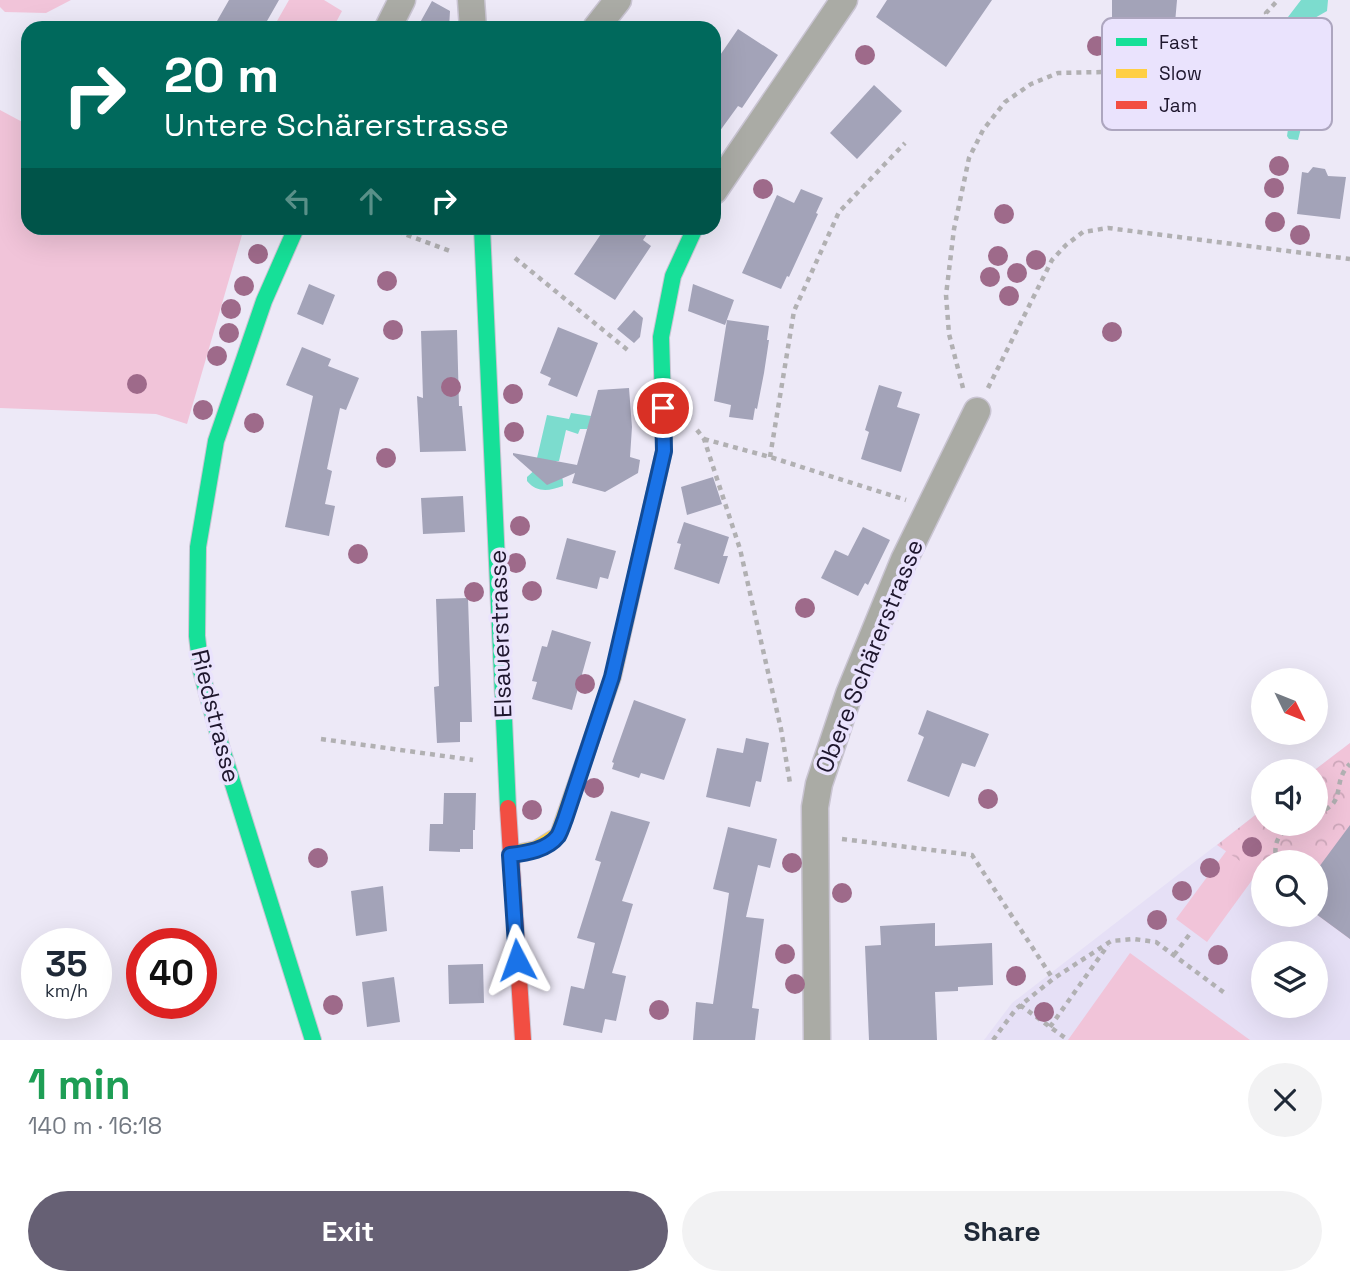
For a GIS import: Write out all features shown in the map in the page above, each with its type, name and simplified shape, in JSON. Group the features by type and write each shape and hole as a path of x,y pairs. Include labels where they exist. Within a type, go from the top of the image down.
{"street":[{"path":"392,21 402,0"},
{"path":"471,0 472,21"},
{"path":"602,21 618,0"},
{"path":"721,181 845,0"},
{"name":"Riedstrasse","path":"293,235 264,301 216,441 198,547 197,636 201,671 222,749 313,1040"},
{"name":"Elsauerstrasse","path":"482,235 505,764 523,1040"},
{"path":"510,855 544,847 558,835 612,677 664,451 661,337 673,276 692,235"},
{"name":"Obere Schärerstrasse","path":"817,1040 816,807 819,784 849,694 904,560 977,411"}],"path":[{"path":"1268,18 1266,13 1278,0"},
{"path":"1102,72 1058,73 1031,84 1005,102 983,130 969,158 954,229 946,295 949,334 967,405 977,411 1052,260 1083,232 1108,228 1350,258"},
{"path":"770,457 794,311 839,212 905,143"},
{"path":"407,235 484,263"},
{"path":"511,255 650,368 663,386"},
{"path":"695,428 704,439 740,549 781,729 792,791"},
{"path":"704,439 930,508"},
{"path":"321,739 505,764"},
{"path":"1328,808 1337,799 1342,772 1350,764"},
{"path":"816,836 972,855 1053,979"},
{"path":"1174,955 1192,931"},
{"path":"993,1040 1020,1005 1053,979 1111,941 1134,939 1156,942 1226,994"},
{"path":"1050,1027 1111,941"},
{"path":"1020,1005 1068,1040"}],"shaded area":[{"path":"1301,0 1328,0 1327,11 1315,18 1288,17"},
{"path":"1288,130 1300,130 1298,140 1289,139"},
{"path":"571,413 591,416 587,429 580,429 578,434 566,430 559,461 555,461 563,486 548,490 535,488 527,481 527,477 538,467 537,458 547,415 569,419"},
{"path":"1350,743 1350,1040 984,1040 1012,1003 1251,818 1251,836 1328,836 1328,760"}],"green space":[{"path":"0,0 71,0 46,13 5,12 0,7"},
{"path":"289,0 324,0 342,11 337,21 277,21"},
{"path":"0,110 21,121 21,235 242,235 187,424 156,414 0,408"},
{"path":"1350,743 1350,939 1328,923 1328,850 1251,850 1251,869 1217,845 1251,818 1251,836 1328,836 1328,760"},
{"path":"1227,850 1251,867 1251,882 1207,942 1176,919"},
{"path":"1130,953 1250,1040 1068,1040"}],"building":[{"path":"229,0 279,0 267,21 217,21"},
{"path":"887,0 992,0 946,67 876,17"},
{"path":"1112,0 1177,0 1175,18 1112,18"},
{"path":"432,1 450,11 449,21 421,21"},
{"path":"738,29 778,55 742,108 738,106 721,129 721,54"},
{"path":"874,85 902,111 857,159 830,133"},
{"path":"1313,167 1325,169 1328,176 1346,177 1340,219 1297,214 1302,172 1308,173"},
{"path":"801,189 823,198 789,277 787,276 781,289 742,273 777,195 794,203"},
{"path":"600,235 646,235 643,240 651,246 615,300 574,274"},
{"path":"309,284 335,295 323,325 297,314"},
{"path":"693,284 734,300 725,325 688,311"},
{"path":"634,310 643,318 640,337 634,343 617,329"},
{"path":"727,320 769,326 764,373 753,420 729,417 731,405 714,401"},
{"path":"558,327 598,343 577,397 548,385 551,378 540,373"},
{"path":"457,330 459,406 462,406 466,451 420,452 417,396 423,398 421,331"},
{"path":"302,347 331,359 328,366 359,378 346,410 340,408 327,469 332,471 325,504 335,506 329,536 285,527 313,396 286,385"},
{"path":"879,385 902,392 897,407 920,414 901,472 861,459 869,432 865,430"},
{"path":"629,388 632,427 630,457 640,460 638,473 605,492 572,483 575,473 547,485 513,455 577,465 598,390"},
{"path":"713,477 722,504 687,515 681,487"},
{"path":"463,496 465,532 423,534 421,498"},
{"path":"684,522 729,537 723,556 728,556 719,584 674,569 681,544 677,543"},
{"path":"863,527 890,540 868,585 865,583 858,596 821,578 835,550 848,556"},
{"path":"567,538 616,551 608,579 600,577 597,589 556,579"},
{"path":"468,598 472,722 460,722 460,742 437,743 434,687 439,686 436,599"},
{"path":"552,630 591,642 572,710 532,699 537,682 532,681 542,646 547,647"},
{"path":"634,700 686,719 664,780 641,773 639,778 612,769 612,762"},
{"path":"927,710 989,734 975,767 962,763 949,797 907,781 924,737 918,734"},
{"path":"746,738 769,743 761,782 756,781 750,807 706,797 717,748 743,753"},
{"path":"444,793 476,793 473,849 460,849 460,852 429,851 430,824 443,824"},
{"path":"611,811 650,822 622,901 633,904 612,973 626,976 616,1021 605,1019 602,1033 563,1025 571,986 584,989 595,943 577,938 601,862 595,860"},
{"path":"1350,825 1350,939 1328,923 1328,855"},
{"path":"728,827 777,839 770,868 758,865 746,917 764,919 752,1008 759,1009 755,1040 693,1040 696,1002 713,1004 729,893 713,889"},
{"path":"383,886 387,931 356,936 351,891"},
{"path":"935,923 935,946 992,943 993,985 958,987 958,991 935,992 937,1040 869,1040 865,946 881,945 880,926"},
{"path":"483,964 484,1003 449,1004 448,965"},
{"path":"394,977 400,1022 367,1027 362,982"}],"traffic: fast":[{"path":"293,235 264,301 216,441 198,547 197,636 201,671 222,749 313,1040"},
{"path":"482,235 508,808"},
{"path":"664,436 661,337 673,276 692,235"}],"traffic: slow":[{"path":"510,854 536,849 558,835 613,677 664,451 664,436"}],"traffic: jam":[{"path":"508,808 523,1040"}],"route":[{"path":"517,960 510,855 544,847 558,835 565,819 612,677 664,451 663,408"}]}
